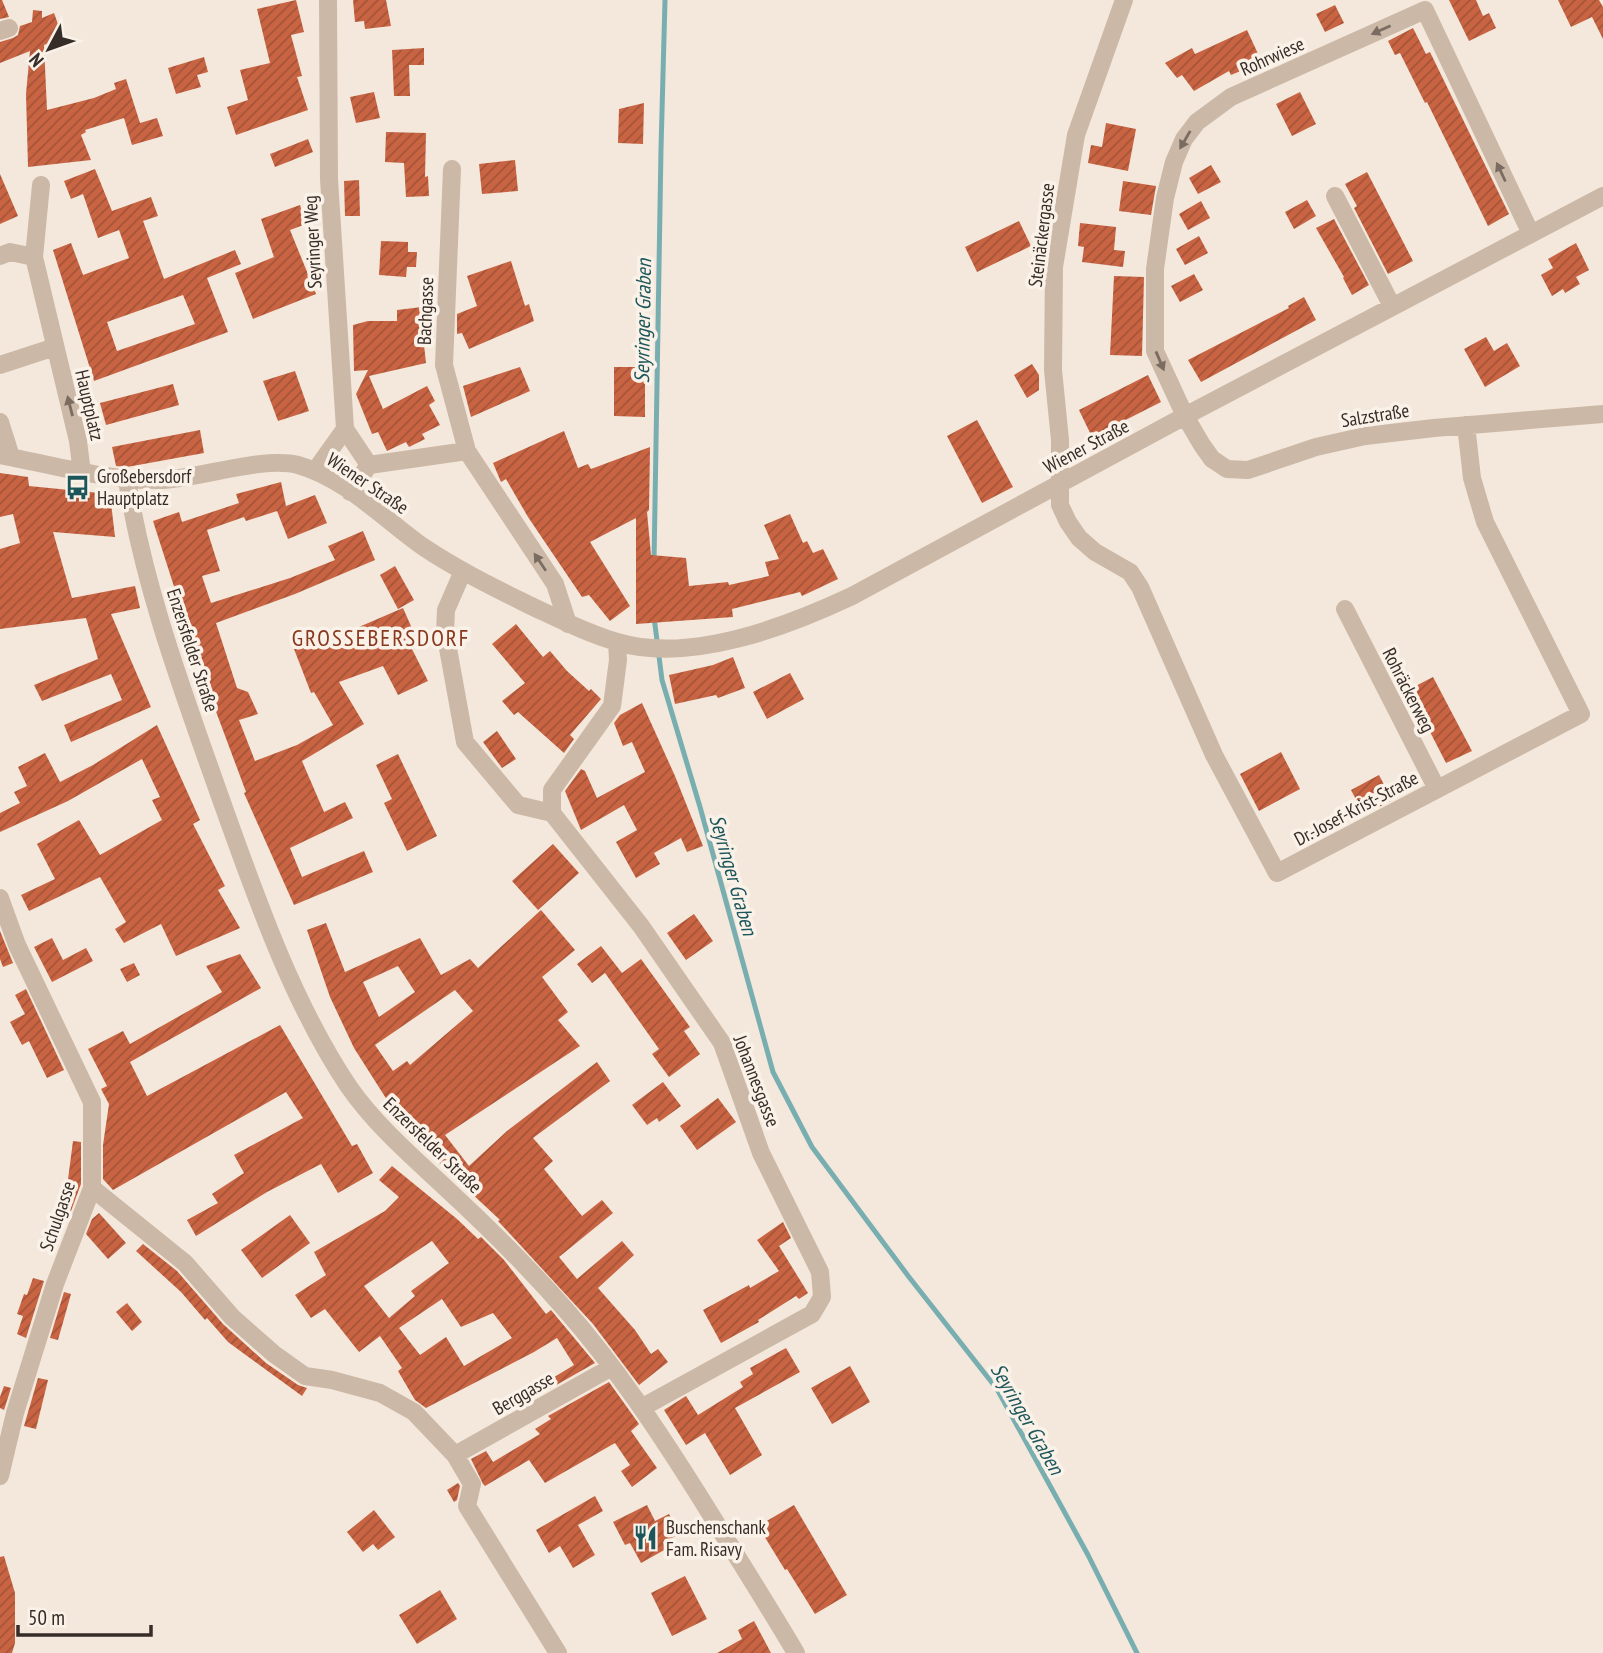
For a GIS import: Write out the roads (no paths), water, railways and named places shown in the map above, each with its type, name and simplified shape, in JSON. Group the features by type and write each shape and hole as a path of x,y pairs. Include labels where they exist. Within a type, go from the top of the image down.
{"street":[{"name":"Seyringer Weg","path":"328,0 330,179 345,429"},
{"name":"Steinäckergasse","path":"1061,483 1053,370 1054,267 1076,135 1124,0"},
{"name":"Rohrwiese","path":"1185,416 1155,351 1155,269 1165,198 1174,162 1184,139 1197,122 1231,97 1425,10 1531,234"},
{"name":"Bachgasse","path":"452,169 444,365 467,451"},
{"name":"Hauptplatz","path":"41,184 34,257 78,441 82,473"},
{"path":"1335,196 1392,306"},
{"name":"Wiener Straße","path":"5,456 127,480 165,480 282,463 296,464 315,471 350,492 425,547 463,571 568,624 624,644 671,648 729,640 812,615 852,596 1185,416 1603,196"},
{"path":"0,256 10,252 34,257"},
{"path":"0,365 55,347"},
{"name":"Salzstraße","path":"1185,416 1212,459 1227,470 1237,470 1259,467 1316,447 1365,436 1603,414"},
{"path":"0,422 5,456"},
{"name":"Dr.-Josef-Krist-Straße","path":"1061,483 1060,505 1079,538 1096,552 1130,572 1140,587 1214,755 1277,873 1581,714 1485,522 1472,478 1465,425"},
{"path":"315,471 345,429 369,465"},
{"path":"350,492 369,465 467,451 555,584 568,624"},
{"name":"Enzersfelder Straße","path":"127,480 133,516 172,661 243,859 292,982 322,1041 375,1122 498,1237 565,1309 643,1407 796,1653"},
{"path":"463,571 446,610 445,632 464,742 518,805 552,813 552,790 612,706 618,660 624,644"},
{"name":"Rohräckerweg","path":"1345,609 1437,789"},
{"name":"Johannesgasse","path":"552,813 641,926 722,1043 761,1153 820,1272 822,1297 812,1314 643,1407"},
{"name":"Schulgasse","path":"0,898 17,945 92,1102 92,1188 55,1284 15,1413 0,1476"},
{"path":"92,1188 186,1263 232,1317 274,1354 305,1376 380,1393 414,1412 455,1455 472,1484 467,1506 558,1653"},
{"name":"Berggasse","path":"455,1455 612,1367"}],"waterway":[{"name":"Seyringer Graben","path":"654,562 665,0"},
{"name":"Seyringer Graben","path":"654,617 662,680 773,1072 812,1147 997,1389 1088,1555 1137,1653"}],"place":[{"name":"Großebersdorf Hauptplatz","path":"77,487"},
{"name":"Buschenschank Fam. Risavy","path":"646,1538"}],"district":[{"name":"GROSSEBERSDORF","path":"381,638"}]}
